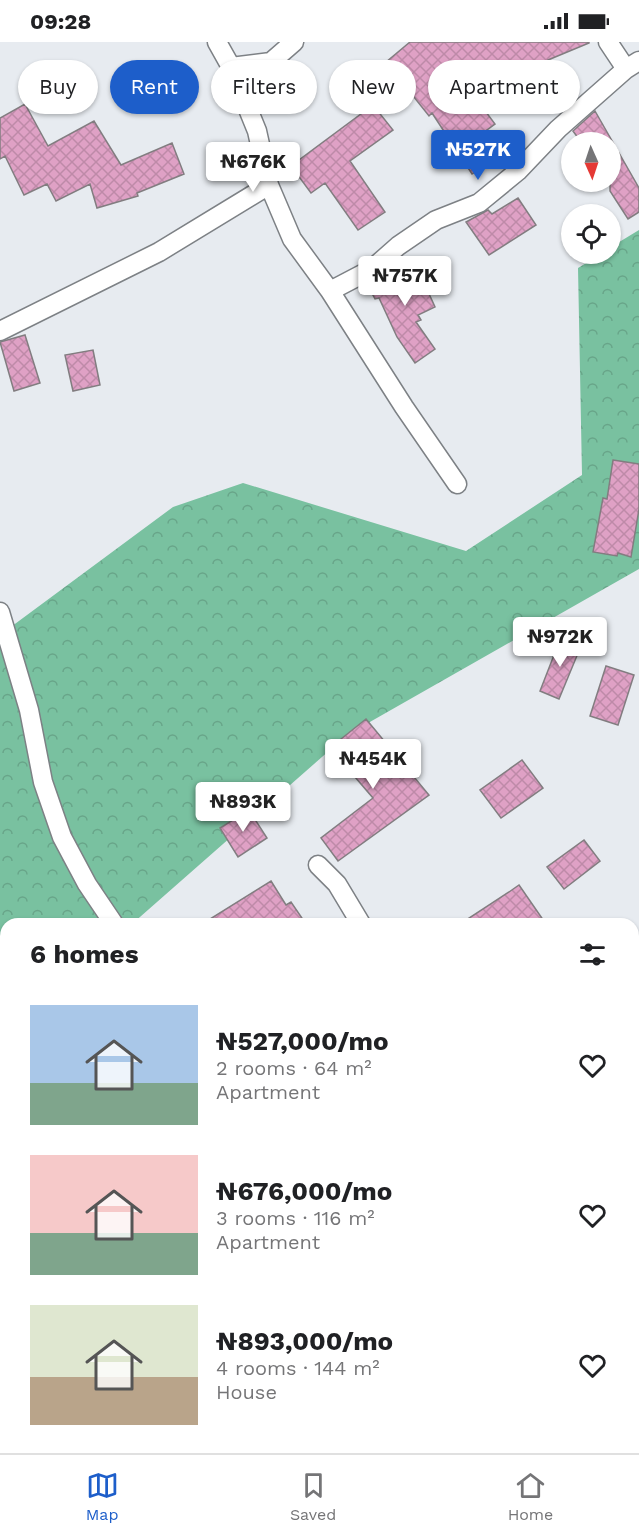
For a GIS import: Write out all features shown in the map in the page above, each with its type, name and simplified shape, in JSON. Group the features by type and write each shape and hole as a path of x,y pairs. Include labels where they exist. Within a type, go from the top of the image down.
{"street":[{"path":"217,42 227,60"},
{"path":"273,60 294,42"},
{"path":"330,291 372,269 398,246 435,220 479,203 518,171 558,129 632,65 608,42"},
{"path":"250,114 257,130 269,185 292,239 330,291 404,407 457,484"},
{"path":"0,332 159,252 269,185"},
{"path":"0,612 10,653 29,710 43,782 62,837 87,884 110,918"},
{"path":"318,865 337,884 357,918"}],"green space":[{"path":"639,230 639,569 347,735 139,918 0,918 0,635 173,507 243,483 466,551 582,475 578,268 585,264 621,264 621,241"}],"building":[{"path":"410,42 589,42 548,60 428,60 428,114 431,114 429,116 416,100 416,60 388,60"},
{"path":"18,108 18,114 30,114 48,146 94,121 121,165 172,143 184,174 137,193 138,196 97,208 90,184 56,201 47,184 24,195 5,156 0,159 0,118"},
{"path":"595,111 607,132 574,132"},
{"path":"361,114 380,114 393,130 350,161 385,212 358,230 325,183 311,193 291,166"},
{"path":"433,114 488,114 495,124 472,141 488,163 472,174"},
{"path":"621,156 639,188 639,212 628,219 621,204 618,204 611,192 621,192"},
{"path":"518,198 536,225 489,255 466,222 488,210 492,214"},
{"path":"406,261 412,275 419,272 435,307 418,315 421,320 416,322 435,349 415,363 397,337 379,298 375,299 367,284"},
{"path":"25,335 40,383 14,391 0,342"},
{"path":"93,350 100,385 73,391 65,355"},
{"path":"613,460 639,464 639,509 631,557 618,553 617,556 593,552 603,498 607,499"},
{"path":"561,637 581,646 559,699 540,691"},
{"path":"606,666 634,675 618,725 590,716"},
{"path":"366,719 429,795 338,861 321,838 373,798 349,770 354,766 336,743"},
{"path":"522,760 543,788 501,818 480,790"},
{"path":"249,810 267,838 238,857 220,828"},
{"path":"584,840 600,861 564,889 547,867"},
{"path":"271,881 286,905 291,902 302,918 212,918"},
{"path":"519,885 542,918 469,918"}]}
